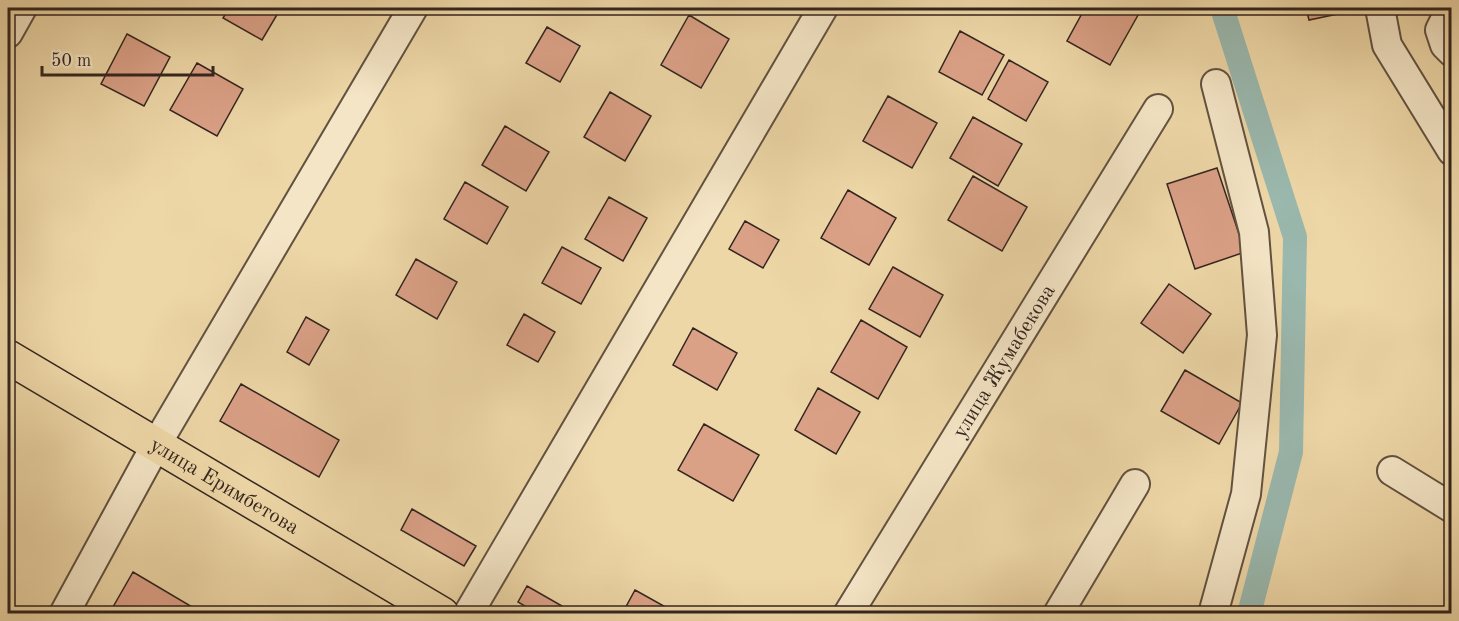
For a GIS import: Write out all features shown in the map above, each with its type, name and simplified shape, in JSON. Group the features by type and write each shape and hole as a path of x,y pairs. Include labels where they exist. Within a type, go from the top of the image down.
{"main road":[{"name":"улица Еримбетова","path":"8,357 442,614"}],"street":[{"path":"8,33 22,8"},
{"path":"64,614 156,445 412,8"},
{"path":"468,614 824,8"},
{"path":"1380,8 1387,45 1452,151"},
{"path":"1451,8 1440,30 1446,45 1452,52"},
{"path":"1213,614 1246,494 1262,335 1254,232 1216,84"},
{"name":"улица Жумабекова","path":"848,614 1158,109"},
{"path":"1392,471 1452,508"},
{"path":"1058,614 1135,484"}],"building":[{"path":"229,8 281,8 262,40 223,18"},
{"path":"1085,8 1142,8 1110,65 1067,41"},
{"path":"1306,8 1356,8 1357,10 1309,20"},
{"path":"689,15 729,39 701,88 661,65"},
{"path":"547,27 580,46 560,82 526,63"},
{"path":"960,31 1004,55 982,95 939,72"},
{"path":"127,34 170,57 144,106 101,84"},
{"path":"1009,60 1048,82 1026,121 988,99"},
{"path":"197,63 243,89 217,136 170,110"},
{"path":"610,92 651,116 625,161 584,137"},
{"path":"888,96 937,123 912,168 863,141"},
{"path":"973,117 1022,144 998,186 950,158"},
{"path":"505,126 549,152 526,191 482,165"},
{"path":"1217,168 1245,252 1195,269 1167,184"},
{"path":"973,176 1027,207 1002,251 948,220"},
{"path":"465,182 508,207 487,244 444,219"},
{"path":"848,190 896,218 869,265 821,238"},
{"path":"609,197 647,218 623,261 585,239"},
{"path":"745,221 779,240 763,268 729,249"},
{"path":"562,247 601,268 581,304 542,283"},
{"path":"416,259 457,282 437,319 396,295"},
{"path":"893,267 943,295 920,337 869,309"},
{"path":"1169,284 1211,314 1183,353 1141,323"},
{"path":"524,314 555,332 538,362 507,345"},
{"path":"306,317 329,330 309,365 287,352"},
{"path":"861,320 907,347 878,399 831,372"},
{"path":"693,328 737,353 717,390 673,365"},
{"path":"1185,370 1242,403 1219,444 1161,411"},
{"path":"241,384 339,440 319,477 220,421"},
{"path":"818,388 860,412 836,454 795,430"},
{"path":"704,424 759,455 733,501 678,470"},
{"path":"412,509 476,546 464,566 401,530"},
{"path":"133,572 204,614 109,614"},
{"path":"527,586 576,614 538,614 518,602"},
{"path":"635,590 671,610 669,614 622,614"}],"waterway":[{"path":"1222,8 1295,237 1291,452 1249,614"}]}
